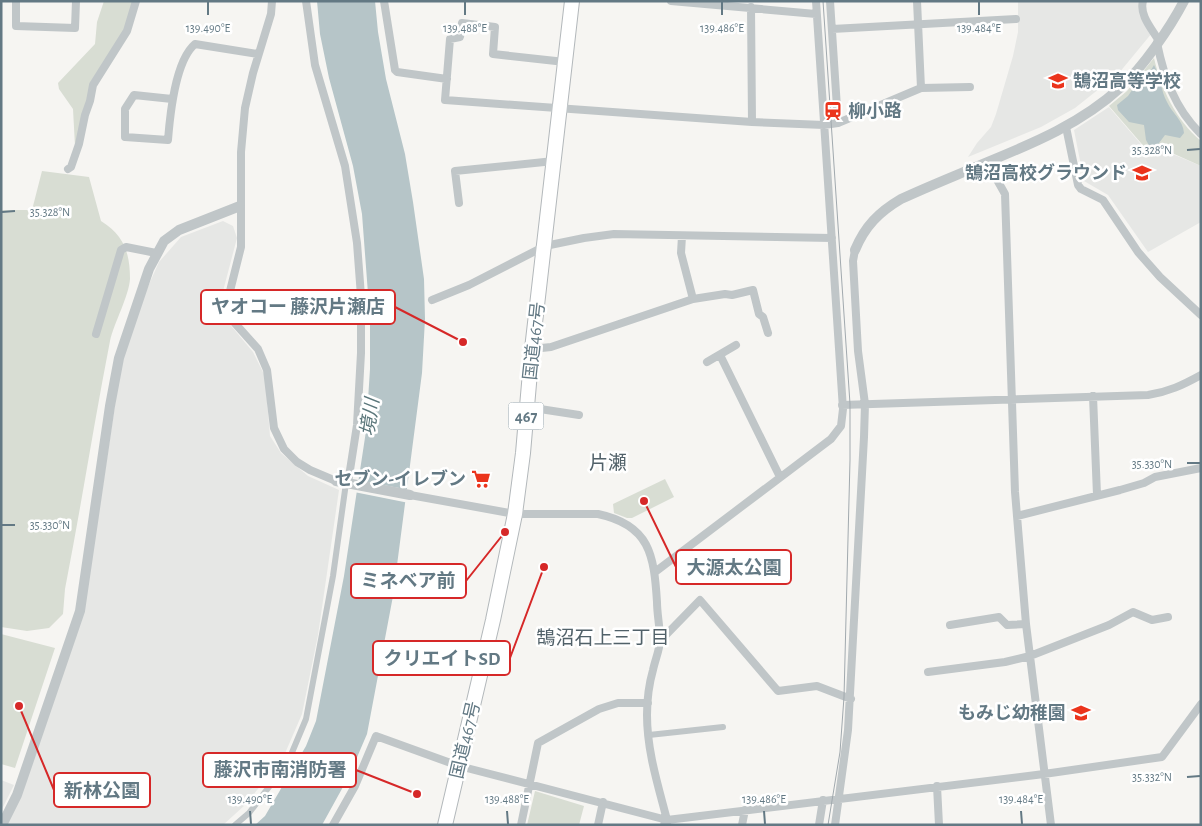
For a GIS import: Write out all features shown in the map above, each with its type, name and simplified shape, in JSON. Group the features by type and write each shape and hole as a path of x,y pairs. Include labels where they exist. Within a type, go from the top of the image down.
{"highway":[{"name":"国道467号","path":"445,825 493,620 515,514 572,1"}],"street":[{"path":"16,1 16,26 75,28 76,1"},
{"path":"68,169 72,167 76,158 93,85 128,31 136,1"},
{"path":"272,1 269,22 252,73 243,128 240,206 241,247 229,295 229,312 232,320 258,349 265,364 270,380 274,428 284,449 297,462 310,470 346,483 515,514 575,512 598,514 610,516 634,530 644,541 653,560 655,572 660,641 652,674 648,703 649,734 653,766 666,822"},
{"path":"235,825 249,813 288,762 306,719 334,576 346,483 357,425 361,353 360,287 356,243 345,166 315,65 306,1"},
{"path":"384,1 395,70 397,72 447,79"},
{"path":"673,1 734,4 751,7 763,5 816,14"},
{"path":"655,572 832,439 838,432 842,421 816,1"},
{"path":"830,1 838,123"},
{"path":"917,1 921,88"},
{"path":"1143,1 1144,16 1158,42 1167,82 1174,98 1198,130"},
{"path":"835,825 846,753 850,699 865,404 858,351 853,261 855,250 864,230 884,209 901,199 1020,149 1066,127 1101,104 1122,86 1158,42 1175,18 1184,1"},
{"path":"751,7 752,122"},
{"path":"832,29 1016,19"},
{"path":"565,62 493,54 495,27 462,23 460,36 450,39 445,100 752,122 824,125 838,123 921,88 970,87"},
{"path":"172,99 134,95 125,109 125,137 168,140 172,99 187,50 195,44 258,54"},
{"path":"1198,130 1201,120"},
{"path":"1066,127 1078,185 1081,189 1104,200 1138,252 1160,277 1201,315"},
{"path":"459,203 455,171 554,161"},
{"path":"987,162 1005,194 1017,516 1026,624 1050,825"},
{"path":"2,825 17,795 80,611 119,358 148,269 164,241 179,230 240,206"},
{"path":"432,300 469,285 545,246 600,235 832,238"},
{"path":"682,236 681,253 693,299"},
{"path":"96,334 121,250 126,247 156,253"},
{"path":"532,349 551,347 693,299 724,294 732,295 753,290 759,314 763,317 768,333"},
{"path":"707,362 736,345"},
{"path":"720,355 780,477"},
{"path":"842,405 1148,395 1163,393 1201,375"},
{"path":"1093,396 1097,495"},
{"path":"527,407 579,415"},
{"path":"1017,516 1144,483 1155,477 1201,468"},
{"path":"660,641 700,600 778,691 817,686 850,699"},
{"path":"928,672 1005,662 1030,656 1109,625 1133,612 1152,620 1168,617"},
{"path":"950,625 999,617 1007,624 1026,624"},
{"path":"521,825 538,743 599,709 618,703 648,703"},
{"path":"333,825 355,786 376,736 459,766 603,802 666,822 745,810 1044,774 1162,757 1201,704"},
{"path":"649,734 723,727"},
{"path":"937,786 939,825"},
{"path":"819,825 823,800"},
{"path":"598,825 603,802"},
{"path":"742,825 745,810"}],"shaded area":[{"path":"104,1 135,1 122,36 92,80 75,146 73,109 59,89 58,83 95,44 97,22"},
{"name":"鵠沼高等学校","path":"1018,1 1139,1 1152,33 1119,73 1075,108 1041,127 968,157 991,127 996,114 1018,32"},
{"path":"1154,58 1165,92 1177,114 1201,141 1201,166 1163,149 1153,157 1109,106 1127,91"},
{"name":"鵠沼高校グラウンド","path":"1109,107 1152,157 1163,150 1201,166 1201,222 1148,252 1108,195 1084,181 1074,130"},
{"path":"42,171 89,177 101,221 115,232 127,253 130,279 110,341 65,589 63,614 49,628 27,631 1,627 1,210 32,210"},
{"path":"223,221 233,226 237,238 222,295 222,315 253,352 265,376 270,436 281,453 308,476 339,490 318,635 302,714 283,758 245,805 223,825 7,825 84,611 123,352 142,300 159,262 181,237"},
{"path":"665,479 674,497 632,518 614,513 613,504"},
{"path":"1,634 55,648 15,768 1,764"},
{"path":"1,780 14,785 1,811"},
{"path":"535,791 584,806 579,825 527,825"}],"water":[{"name":"境川","path":"317,1 375,1 386,79 405,154 424,279 425,319 422,373 393,596 367,734 349,776 322,825 255,825 265,816 306,746 316,721 344,576 366,431 370,369 370,320 362,214 353,166 329,78 320,34"},
{"path":"1154,65 1165,98 1180,120 1184,133 1180,138 1165,135 1156,147 1151,149 1146,140 1144,125 1129,122 1118,110 1117,105 1128,96 1139,80 1147,77"}],"pier":[{"path":"356,480 410,490 409,503 354,492"}],"tram line":[{"path":"823,1 850,404 844,697 840,752 828,825"}],"place":[{"name":"鵠沼高等学校","path":"1058,81"},
{"name":"柳小路","path":"833,111"},
{"name":"鵠沼高校グラウンド","path":"1142,173"},
{"name":"ヤオコー 藤沢片瀬店","path":"463,342"},
{"name":"セブン-イレブン","path":"481,479"},
{"name":"大源太公園","path":"644,501"},
{"name":"ミネベア前","path":"505,532"},
{"name":"クリエイトSD","path":"544,567"},
{"name":"新林公園","path":"19,706"},
{"name":"もみじ幼稚園","path":"1081,713"},
{"name":"藤沢市南消防署","path":"417,794"}],"district":[{"name":"片瀬","path":"608,462"},
{"name":"鵠沼石上三丁目","path":"603,637"}]}
